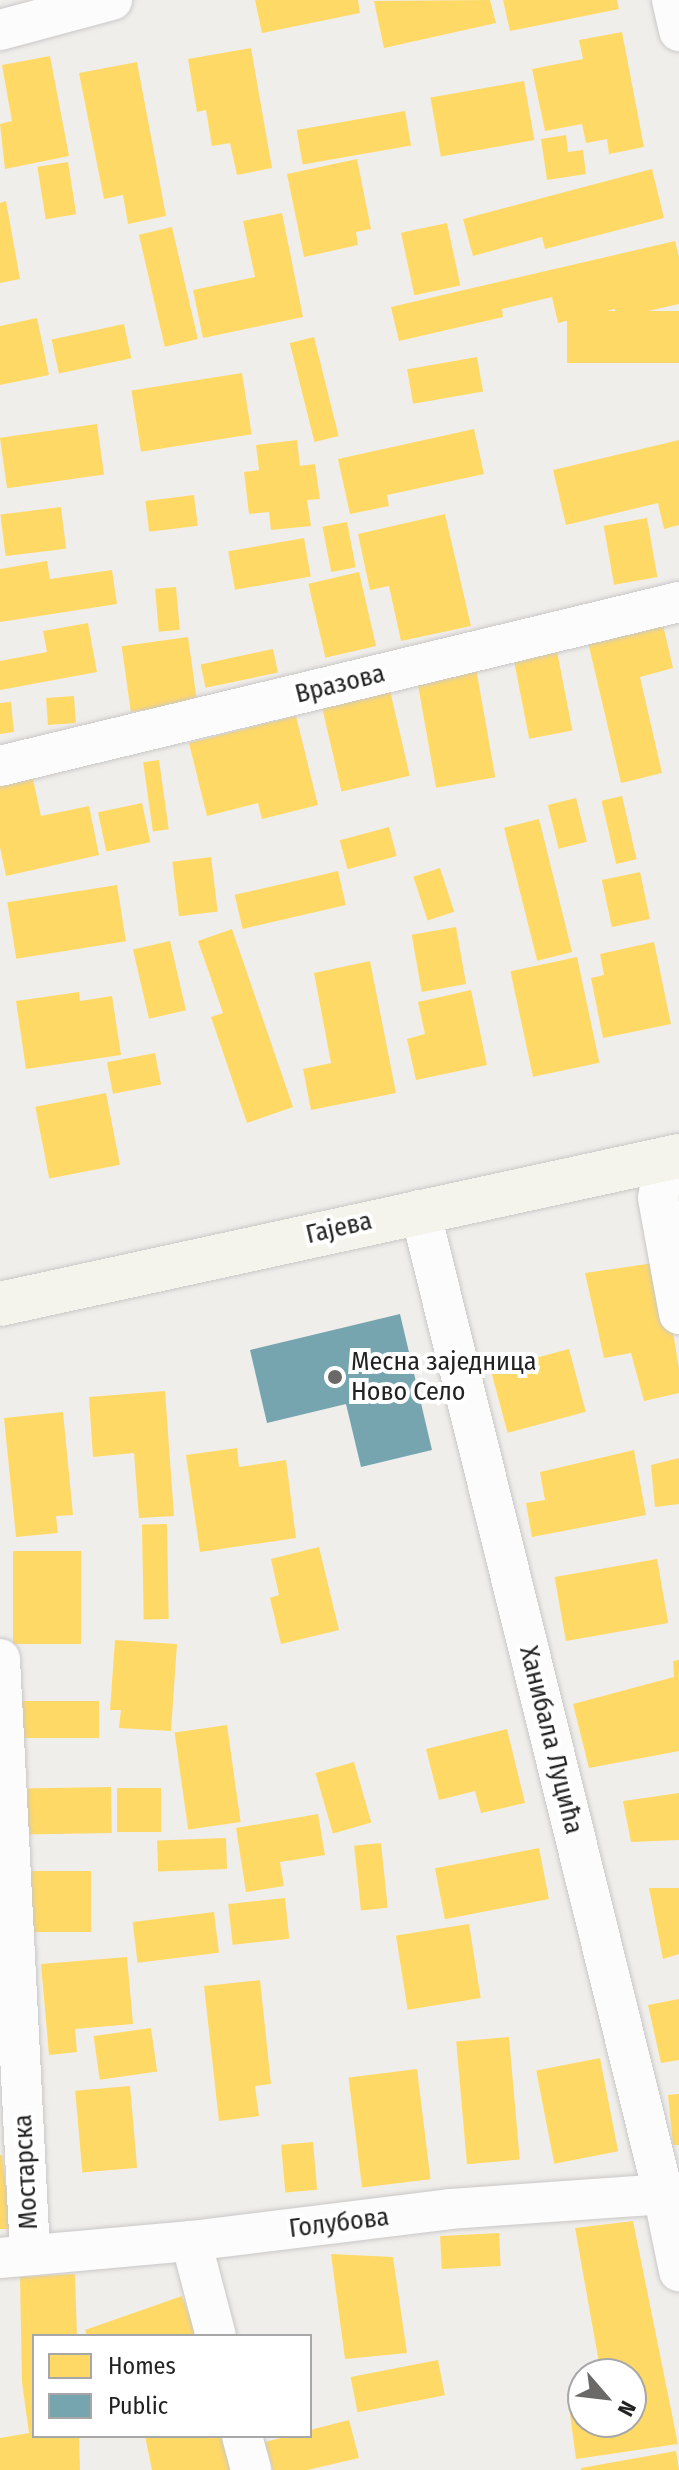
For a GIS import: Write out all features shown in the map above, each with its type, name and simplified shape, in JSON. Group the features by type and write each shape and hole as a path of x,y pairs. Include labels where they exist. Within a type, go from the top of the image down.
{"street":[{"path":"0,30 112,0"},
{"path":"672,0 679,31"},
{"name":"Вразова","path":"0,766 679,602"},
{"path":"671,1158 658,1198 679,1314"},
{"name":"Гајева","path":"0,1304 420,1210 671,1158"},
{"name":"Ханибала Луцића","path":"420,1210 671,2193 679,2271"},
{"name":"Мостарска","path":"0,1659 15,2256"},
{"name":"Голубова","path":"15,2256 191,2241 450,2209 671,2193"},
{"path":"191,2241 215,2334"},
{"path":"243,2438 251,2470"}],"building: Homes":[{"path":"255,0 358,0 360,13 262,33"},
{"path":"490,0 496,23 384,48 374,1"},
{"path":"503,0 617,0 619,9 510,31"},
{"path":"622,32 644,147 609,154 607,139 586,143 582,124 545,131 532,69 583,59 579,40"},
{"path":"251,48 272,168 237,175 230,143 212,146 206,110 197,112 188,59"},
{"path":"50,56 69,156 5,169 0,124 12,121 2,65"},
{"path":"137,62 166,216 128,224 123,195 104,199 79,73"},
{"path":"524,81 534,140 441,157 430,97"},
{"path":"405,111 411,145 303,165 297,130"},
{"path":"566,135 568,152 583,150 586,174 547,180 541,139"},
{"path":"357,159 371,229 356,232 358,245 304,257 287,174"},
{"path":"68,162 76,214 46,219 37,167"},
{"path":"652,169 664,218 545,249 542,237 473,256 463,219"},
{"path":"6,201 20,279 0,283 0,203"},
{"path":"282,213 303,317 203,338 193,290 255,277 243,221"},
{"path":"447,223 460,286 414,295 401,233"},
{"path":"172,227 198,339 165,347 139,235"},
{"path":"675,241 679,257 679,304 617,318 615,309 558,323 552,297 502,309 503,317 399,341 391,307"},
{"path":"567,311 679,311 679,363 567,363"},
{"path":"37,318 49,375 0,385 0,326"},
{"path":"124,324 131,358 59,374 52,339"},
{"path":"314,337 339,436 314,442 290,343"},
{"path":"477,357 483,391 413,404 407,369"},
{"path":"242,373 252,434 141,452 131,391"},
{"path":"97,424 104,475 7,488 0,438"},
{"path":"474,429 484,474 387,495 389,506 350,514 338,459"},
{"path":"297,440 300,466 315,464 320,499 307,500 311,526 271,530 269,512 249,514 244,472 259,470 256,445"},
{"path":"679,440 679,525 664,529 658,503 566,525 553,470"},
{"path":"194,495 198,526 149,532 145,501"},
{"path":"61,507 66,549 6,556 0,514"},
{"path":"445,514 471,626 401,641 389,586 370,590 358,534"},
{"path":"647,518 657,577 614,585 604,526"},
{"path":"347,522 356,567 331,572 322,527"},
{"path":"304,538 311,576 235,590 228,551"},
{"path":"47,561 50,579 112,570 117,604 0,622 0,569"},
{"path":"359,572 376,646 325,658 308,584"},
{"path":"176,587 180,630 159,632 155,589"},
{"path":"88,623 97,672 0,690 0,661 47,652 43,631"},
{"path":"663,625 673,668 640,677 662,773 621,783 588,642"},
{"path":"188,637 197,702 131,712 122,646"},
{"path":"556,646 572,730 529,739 513,654"},
{"path":"273,649 278,672 206,688 201,664"},
{"path":"476,668 495,777 436,788 417,678"},
{"path":"389,686 410,776 341,791 321,702"},
{"path":"74,696 76,723 48,725 46,698"},
{"path":"11,702 14,732 0,734 0,703"},
{"path":"296,716 318,805 262,819 258,803 207,816 189,743"},
{"path":"159,760 169,829 153,832 143,762"},
{"path":"33,779 41,816 89,806 99,855 6,876 0,847 0,786"},
{"path":"622,796 637,859 616,864 602,801"},
{"path":"576,798 587,842 559,849 548,805"},
{"path":"142,803 150,842 106,851 98,812"},
{"path":"539,819 572,952 537,961 504,828"},
{"path":"389,827 397,856 348,869 340,840"},
{"path":"211,857 218,912 179,916 172,862"},
{"path":"440,868 454,912 428,920 413,877"},
{"path":"338,871 346,905 243,929 235,895"},
{"path":"640,872 650,919 612,927 602,880"},
{"path":"117,885 126,941 16,959 7,902"},
{"path":"456,927 466,984 422,992 412,935"},
{"path":"232,929 293,1107 247,1123 211,1017 223,1013 198,941"},
{"path":"170,941 186,1010 149,1019 133,950"},
{"path":"654,942 671,1024 603,1038 591,978 604,975 600,954"},
{"path":"577,957 599,1063 533,1077 510,971"},
{"path":"370,961 396,1093 311,1110 303,1069 331,1063 314,973"},
{"path":"471,990 487,1065 416,1080 407,1039 425,1034 418,1002"},
{"path":"79,992 80,1001 112,996 121,1055 26,1069 16,1001"},
{"path":"155,1053 161,1084 113,1094 107,1062"},
{"path":"106,1093 120,1165 49,1178 35,1107"},
{"path":"661,1262 679,1368 679,1393 644,1401 631,1353 604,1358 585,1273"},
{"path":"569,1349 586,1412 508,1433 491,1370"},
{"path":"165,1391 174,1516 139,1518 134,1453 93,1457 89,1397"},
{"path":"63,1412 73,1515 56,1516 58,1533 16,1537 4,1418"},
{"path":"237,1448 239,1467 286,1460 296,1538 200,1552 186,1455"},
{"path":"634,1450 646,1515 532,1537 526,1503 545,1500 540,1472"},
{"path":"679,1458 679,1504 655,1507 651,1465"},
{"path":"142,1524 167,1524 169,1619 144,1619"},
{"path":"319,1547 339,1630 281,1644 270,1598 279,1595 271,1559"},
{"path":"13,1551 81,1551 81,1644 13,1644"},
{"path":"657,1559 668,1623 566,1641 555,1577"},
{"path":"115,1640 177,1644 171,1731 119,1728 121,1710 110,1710"},
{"path":"679,1660 679,1751 589,1768 573,1704 674,1677 673,1661"},
{"path":"21,1701 99,1701 99,1738 21,1738"},
{"path":"227,1725 241,1822 188,1829 175,1732"},
{"path":"507,1729 525,1803 481,1813 475,1791 439,1800 426,1749"},
{"path":"354,1762 371,1823 333,1834 316,1773"},
{"path":"111,1787 112,1833 24,1835 23,1789"},
{"path":"117,1788 161,1788 161,1832 117,1832"},
{"path":"679,1793 679,1840 631,1842 623,1801"},
{"path":"318,1814 325,1855 280,1862 284,1886 246,1892 236,1828"},
{"path":"226,1838 227,1869 158,1871 157,1840"},
{"path":"381,1843 388,1908 361,1910 354,1846"},
{"path":"539,1848 549,1899 445,1919 435,1868"},
{"path":"30,1871 91,1871 91,1932 30,1932"},
{"path":"649,1888 679,1888 679,1954 663,1959"},
{"path":"285,1898 289,1939 233,1945 228,1904"},
{"path":"214,1912 219,1953 138,1963 133,1922"},
{"path":"469,1924 481,1998 408,2010 396,1936"},
{"path":"127,1957 133,2024 75,2029 77,2052 49,2055 41,1964"},
{"path":"260,1980 271,2084 255,2086 259,2116 219,2121 204,1986"},
{"path":"679,1999 679,2060 661,2063 648,2005"},
{"path":"151,2028 157,2072 100,2080 94,2036"},
{"path":"509,2037 520,2160 467,2164 456,2042"},
{"path":"600,2058 618,2151 554,2164 536,2070"},
{"path":"417,2069 431,2179 362,2188 349,2077"},
{"path":"130,2086 137,2168 82,2172 75,2091"},
{"path":"679,2094 679,2145 673,2145 668,2095"},
{"path":"313,2142 317,2190 285,2193 281,2145"},
{"path":"2,2155 11,2229 0,2229"},
{"path":"633,2221 678,2444 576,2459 573,2438 647,2438 647,2358 598,2358 575,2228"},
{"path":"499,2233 501,2266 442,2269 440,2236"},
{"path":"331,2254 393,2257 407,2353 345,2359"},
{"path":"75,2274 77,2334 32,2334 32,2438 79,2438 80,2470 0,2470 0,2438 29,2433 22,2382 20,2277"},
{"path":"182,2296 196,2334 86,2334 85,2330"},
{"path":"438,2360 445,2395 358,2412 351,2377"},
{"path":"349,2420 359,2458 307,2470 273,2470 265,2442 280,2438 312,2438 312,2429"},
{"path":"145,2438 224,2438 232,2470 152,2470"},
{"path":"676,2451 679,2470 581,2470 581,2468"}],"building: Public":[{"name":"Месна заједница Ново Село","path":"400,1314 432,1450 361,1467 346,1404 267,1423 250,1350"}],"place":[{"name":"Месна заједница Ново Село","path":"335,1377"}]}
